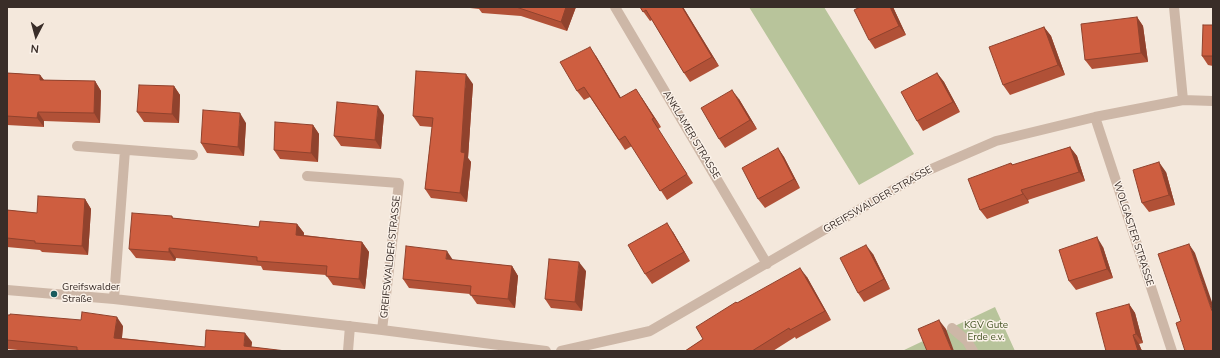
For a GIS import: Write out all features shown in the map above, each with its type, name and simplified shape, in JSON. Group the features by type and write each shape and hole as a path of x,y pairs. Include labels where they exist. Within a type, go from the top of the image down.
{"street":[{"name":"ANKLAMER STRASSE","path":"615,7 767,264"},
{"path":"1174,7 1183,100"},
{"name":"GREIFSWALDER STRASSE","path":"561,351 650,331 922,173 996,142 1095,117 1183,100 1213,101"},
{"name":"WOLGASTER STRASSE","path":"1095,117 1172,351"},
{"path":"77,146 193,156"},
{"path":"114,299 125,150"},
{"name":"GREIFSWALDER STRASSE","path":"307,176 399,183 382,330"},
{"name":"GREIFSWALDER STRASSE","path":"7,290 114,299 350,326 546,351"},
{"path":"348,351 350,326"},
{"path":"952,328 967,342 973,351"}],"green space":[{"path":"749,7 824,7 914,154 859,185"},
{"name":"KGV Gute Erde e.v.","path":"995,307 1015,351 902,351"}],"building":[{"path":"516,7 566,7 561,22"},
{"path":"640,7 682,7 712,57 684,73 646,10 643,12"},
{"path":"860,7 890,7 899,26 869,40 854,10"},
{"path":"1137,17 1141,53 1085,60 1081,24"},
{"path":"1203,25 1213,25 1213,56 1202,56"},
{"path":"1044,27 1058,65 1003,85 989,47"},
{"path":"590,47 620,98 636,89 654,118 652,119 687,174 660,191 625,136 619,140 584,87 577,91 560,62"},
{"path":"416,71 466,74 461,152 465,153 460,193 425,189 433,118 413,116"},
{"path":"7,73 40,75 40,80 95,81 94,113 38,112 37,118 7,116"},
{"path":"937,73 953,102 917,121 901,92"},
{"path":"139,85 174,86 172,114 137,112"},
{"path":"732,90 750,120 719,139 701,108"},
{"path":"337,102 378,106 375,140 334,136"},
{"path":"203,110 240,113 238,147 201,143"},
{"path":"275,122 313,125 311,153 274,150"},
{"path":"1070,147 1079,172 1021,190 1023,194 980,210 968,179 1011,163 1012,165"},
{"path":"778,148 794,179 758,199 742,168"},
{"path":"1159,162 1169,195 1142,203 1133,170"},
{"path":"38,196 85,199 82,246 35,243 35,241 7,238 7,210 37,213"},
{"path":"132,213 172,216 172,218 259,227 260,221 297,224 296,235 362,242 359,279 326,276 327,266 257,261 257,257 169,248 169,252 129,249"},
{"path":"667,223 684,252 645,274 628,245"},
{"path":"1097,237 1107,269 1069,281 1059,250"},
{"path":"1189,244 1213,311 1213,351 1185,351 1176,323 1181,321 1158,254"},
{"path":"866,245 884,279 858,293 840,258"},
{"path":"406,246 447,251 446,259 512,266 508,299 470,295 471,286 403,279"},
{"path":"549,259 579,262 575,302 545,299"},
{"path":"800,268 825,311 790,330 789,328 752,351 685,351 703,339 696,327 736,302 737,303"},
{"path":"1129,304 1136,334 1133,335 1138,351 1106,351 1096,313"},
{"path":"82,312 117,317 114,338 205,347 206,330 245,333 244,346 286,351 82,351 77,350 77,347 7,340 7,315 81,320"},
{"path":"939,320 952,351 927,351 918,329"}],"place":[{"name":"Greifswalder Straße","path":"54,294"}]}
